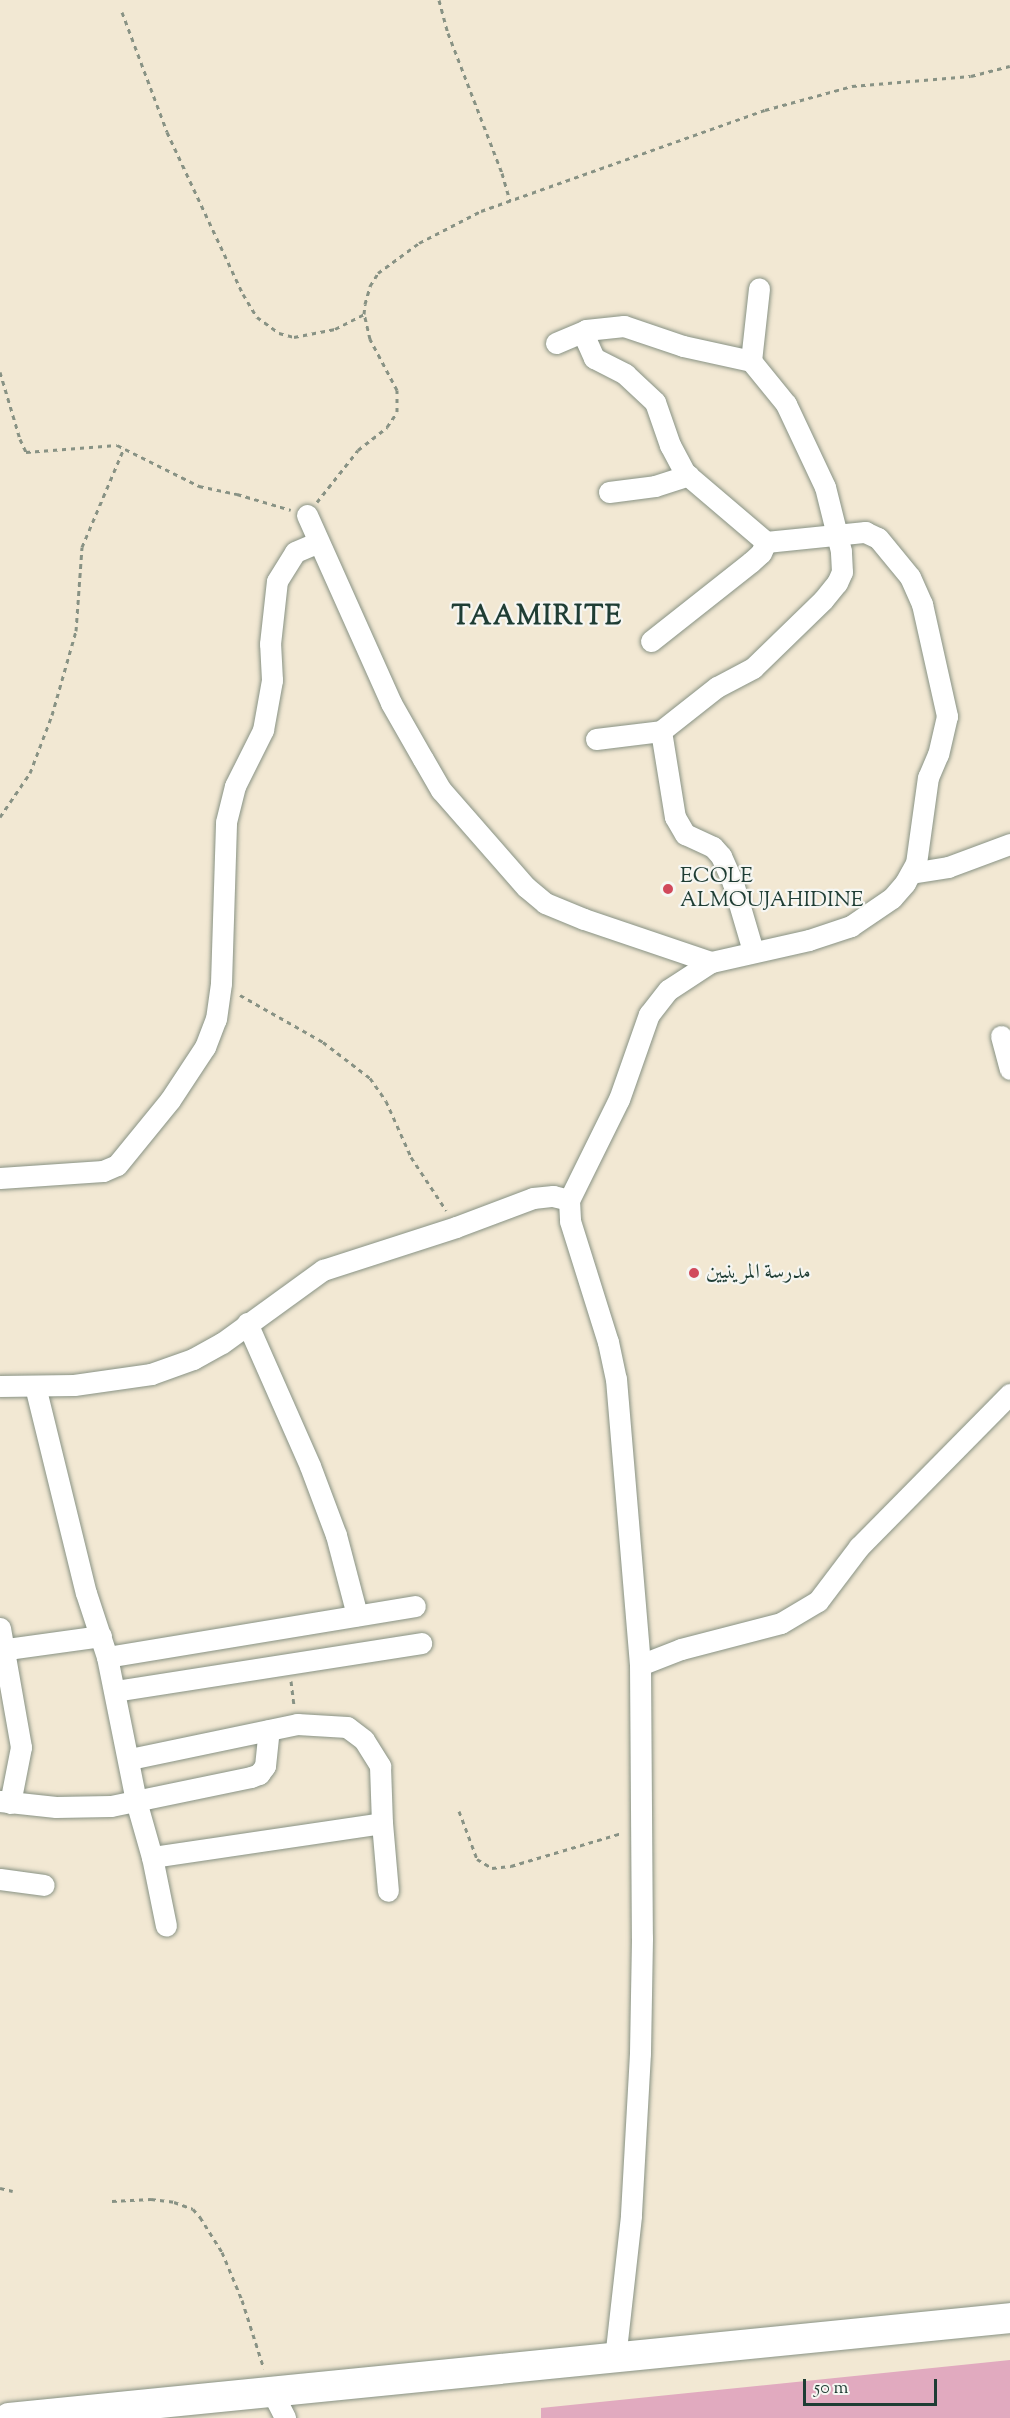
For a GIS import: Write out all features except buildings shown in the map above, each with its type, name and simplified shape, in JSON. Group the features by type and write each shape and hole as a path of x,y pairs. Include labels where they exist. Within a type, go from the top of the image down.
{"main road":[{"path":"9,2418 279,2405 615,2359 1010,2318"}],"street":[{"path":"751,361 759,288"},
{"path":"556,343 586,330 624,326 684,346 751,361 786,404 825,487 838,535 842,572 824,600 753,668 717,687 661,731 596,739"},
{"path":"586,330 586,340 594,358 625,374 655,402 674,454 688,475 765,542 866,532 874,535 910,577 922,604 947,720 938,754 928,777 920,848 911,873 892,898 851,926 809,940 753,951 711,963 668,990 649,1014 620,1099 569,1200 570,1221 608,1342 616,1379 640,1665 640,2054 631,2216 615,2359"},
{"path":"609,492 655,486 688,475"},
{"path":"307,515 391,703 441,790 526,887 545,903 711,963"},
{"path":"0,1178 103,1171 117,1165 170,1100 205,1047 216,1019 221,983 226,822 235,786 263,730 272,680 270,644 277,581 295,552 318,542"},
{"path":"651,641 752,562 761,553 765,542"},
{"path":"661,731 675,817 685,834 712,847 721,856 733,883 753,951"},
{"path":"911,873 948,867 1010,844"},
{"path":"1001,1036 1010,1069"},
{"path":"0,1386 74,1385 151,1374 193,1359 222,1343 323,1270 456,1227 533,1198 553,1196 569,1200"},
{"path":"247,1323 310,1466 336,1535 357,1615"},
{"path":"35,1386 86,1593 107,1657 130,1759 136,1801 152,1857 166,1926"},
{"path":"640,1665 681,1649 771,1627 818,1601 859,1547 1010,1395"},
{"path":"107,1657 415,1606"},
{"path":"0,1628 1,1650 21,1747 5,1802 94,1808 259,1774 265,1766 269,1730"},
{"path":"1,1650 101,1636"},
{"path":"115,1691 421,1643"},
{"path":"130,1759 297,1724 342,1725 353,1730 364,1740 380,1766 388,1891"},
{"path":"152,1857 382,1823"},
{"path":"0,1880 44,1885"}],"path":[{"path":"439,0 448,33 502,173 510,201"},
{"path":"122,12 167,132 243,294 257,317 279,333 294,338 335,330 364,314"},
{"path":"0,372 26,452 103,445 124,448 199,486 237,494 307,515 358,450 387,427 397,412 399,402 394,380 370,339 364,314 370,286 378,273 419,243 481,211 718,125 852,86 971,76 1010,66"},
{"path":"0,817 30,772 52,716 76,631 82,548 124,448"},
{"path":"221,983 260,1009 323,1042 370,1078 386,1101 411,1157 434,1188 456,1227"},
{"path":"289,1664 297,1724"},
{"path":"459,1811 477,1858 492,1868 511,1866 641,1828"},
{"path":"0,2188 13,2191"},
{"path":"112,2201 151,2199 174,2202 193,2209 200,2217 222,2252 279,2405"}],"place":[{"name":"ECOLE ALMOUJAHIDINE","path":"668,889"},
{"name":"مدرسة المرينيين","path":"694,1273"}],"district":[{"name":"TAAMIRITE","path":"537,618"}]}
